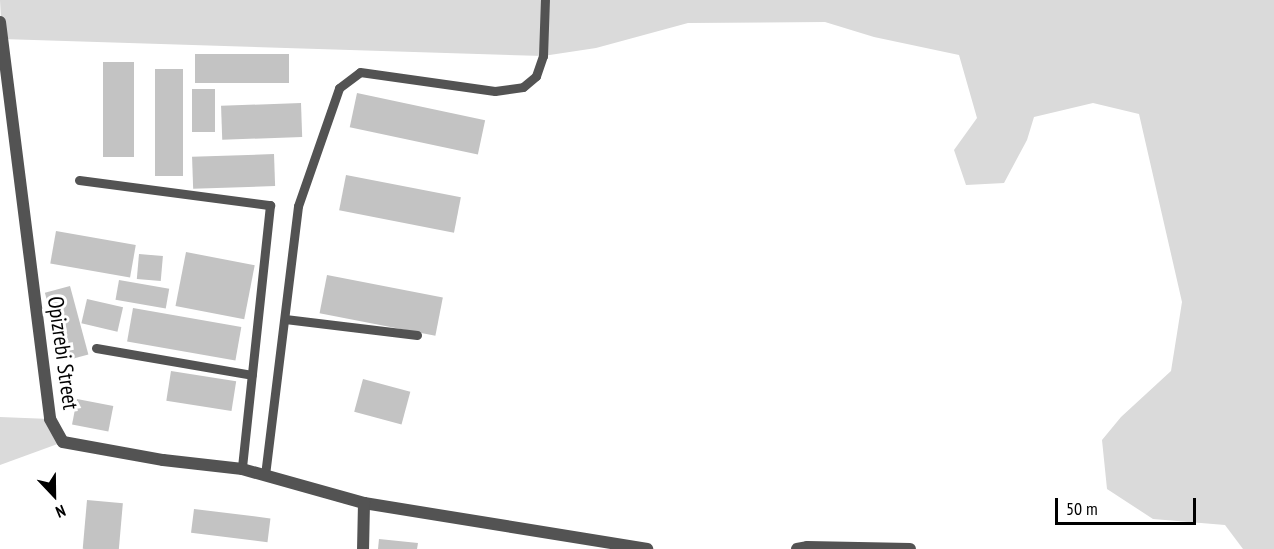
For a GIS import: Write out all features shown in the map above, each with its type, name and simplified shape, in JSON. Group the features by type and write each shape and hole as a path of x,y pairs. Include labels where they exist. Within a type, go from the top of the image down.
{"street":[{"name":"Opizrebi Street","path":"0,22 50,419 63,442 163,460 243,469 364,503 647,549"},
{"path":"363,549 364,503"},
{"path":"797,549 910,549"}],"lane":[{"path":"265,475 298,206 339,88 360,72 495,91 523,87 536,76 543,56 545,0"},
{"path":"79,180 270,205 243,469"},
{"path":"285,319 417,335"},
{"path":"96,348 252,375"}],"shaded area":[{"path":"0,0 1274,0 1274,549 1243,549 1225,525 1153,519 1107,489 1102,440 1121,417 1171,371 1182,302 1139,114 1093,103 1034,117 1027,140 1004,183 966,185 954,150 977,118 959,55 874,37 825,22 688,23 596,48 543,56 2,39"},
{"path":"0,417 50,419 63,442 0,465"}],"building":[{"path":"195,54 289,54 289,83 195,83"},
{"path":"103,62 134,62 134,157 103,157"},
{"path":"155,69 183,69 183,176 155,176"},
{"path":"192,89 215,89 215,132 192,132"},
{"path":"357,93 485,120 478,154 350,127"},
{"path":"301,103 302,137 222,140 221,106"},
{"path":"274,154 275,186 193,189 192,157"},
{"path":"346,175 461,197 454,233 339,210"},
{"path":"56,231 136,245 130,278 50,263"},
{"path":"186,252 255,265 244,319 176,306"},
{"path":"139,254 163,256 161,281 137,279"},
{"path":"327,275 443,298 435,336 320,313"},
{"path":"119,280 169,289 166,309 116,300"},
{"path":"70,286 88,355 63,361 45,293"},
{"path":"87,299 123,307 117,332 81,323"},
{"path":"133,308 241,327 235,361 127,341"},
{"path":"171,371 236,381 231,411 166,401"},
{"path":"363,379 410,392 402,425 354,412"},
{"path":"77,399 113,406 108,432 72,425"},
{"path":"87,500 123,503 119,549 83,549"},
{"path":"194,509 270,518 268,542 191,533"},
{"path":"379,539 418,543 417,549 378,549"}]}
